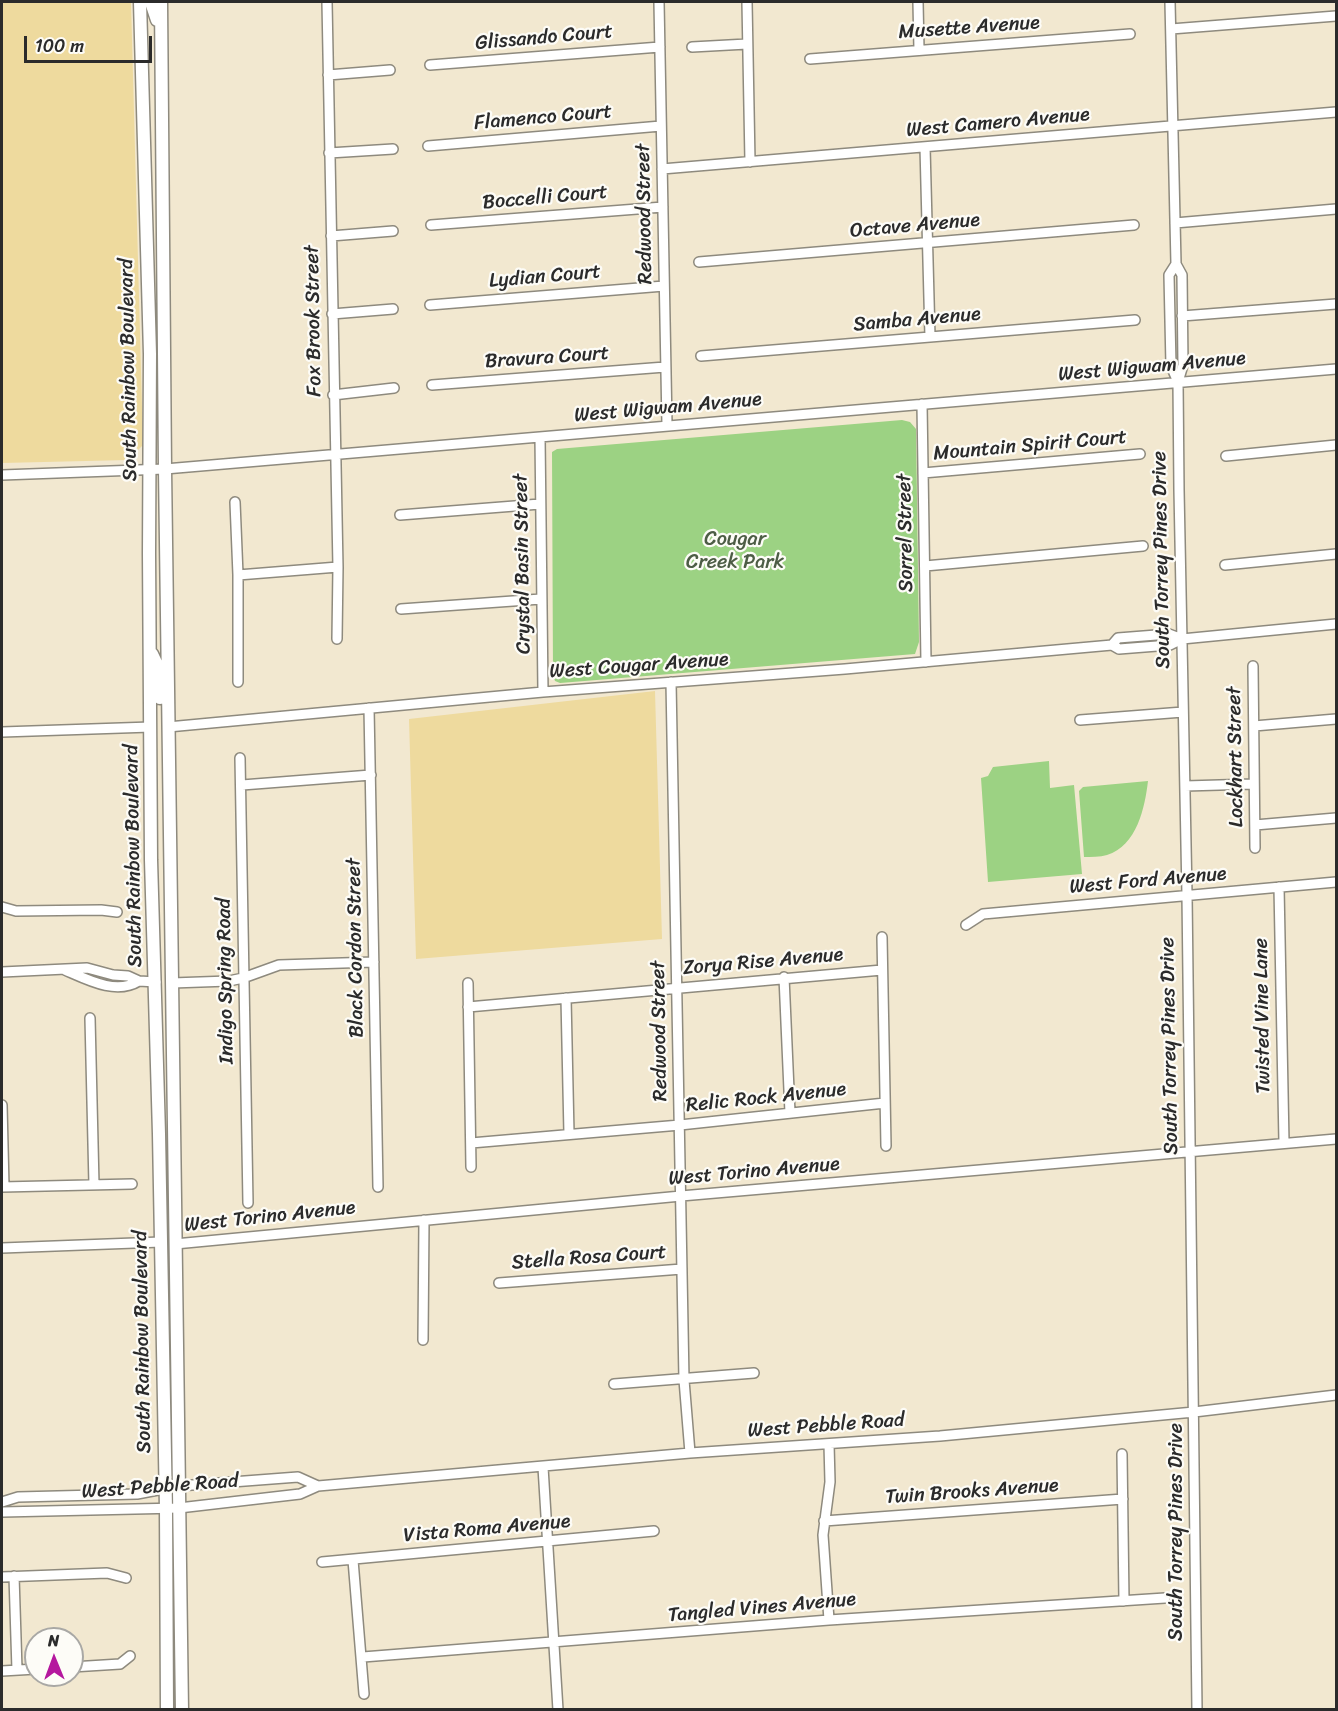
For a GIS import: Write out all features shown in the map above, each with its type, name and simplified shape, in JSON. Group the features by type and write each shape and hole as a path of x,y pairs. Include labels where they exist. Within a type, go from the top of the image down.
{"main road":[{"name":"South Rainbow Boulevard","path":"141,2 151,469 148,553 151,860 156,982 166,1489 167,1710"},
{"path":"151,2 161,33"},
{"name":"South Rainbow Boulevard","path":"161,2 168,727 182,1710"},
{"path":"145,123 152,166 152,188 162,205"},
{"path":"147,222 153,228 154,259 163,291"},
{"path":"150,650 159,669 163,720 168,727"},
{"path":"151,728 161,744 163,797 170,810"},
{"path":"154,917 162,934 165,974 172,983"},
{"path":"156,982 164,993 165,1032 173,1060"},
{"path":"160,1189 167,1201 169,1228 175,1244"},
{"path":"161,1242 169,1268 171,1308 177,1328"},
{"path":"166,1680 175,1689 175,1710"}],"street":[{"name":"Fox Brook Street","path":"327,2 338,567 337,639"},
{"name":"Redwood Street","path":"659,2 667,425"},
{"path":"747,2 750,162"},
{"path":"918,2 919,50"},
{"name":"South Torrey Pines Drive","path":"1170,2 1176,264 1182,275 1183,365 1178,382 1197,1710"},
{"path":"1170,29 1336,16"},
{"name":"Musette Avenue","path":"810,59 1130,34"},
{"path":"692,47 747,44"},
{"name":"Glissando Court","path":"430,65 660,47"},
{"path":"328,75 390,70"},
{"name":"West Camero Avenue","path":"662,169 1336,112"},
{"name":"Flamenco Court","path":"428,146 661,126"},
{"path":"926,147 930,337"},
{"path":"330,153 393,149"},
{"name":"Boccelli Court","path":"431,225 663,207"},
{"path":"1175,223 1336,209"},
{"name":"Octave Avenue","path":"699,262 1134,225"},
{"path":"331,236 393,231"},
{"name":"South Torrey Pines Drive","path":"1176,264 1169,275 1171,366 1178,382"},
{"name":"Lydian Court","path":"430,305 664,286"},
{"path":"1182,316 1336,304"},
{"path":"332,314 393,309"},
{"name":"Samba Avenue","path":"701,356 1135,320"},
{"name":"Bravura Court","path":"432,385 665,367"},
{"name":"West Wigwam Avenue","path":"2,475 165,469 1336,369"},
{"path":"333,395 394,388"},
{"name":"Sorrel Street","path":"922,404 926,662"},
{"name":"Crystal Basin Street","path":"540,437 543,692"},
{"path":"1226,456 1336,445"},
{"name":"Mountain Spirit Court","path":"923,473 1140,454"},
{"path":"235,502 238,682"},
{"path":"400,514 540,504"},
{"path":"925,566 1143,546"},
{"path":"1225,565 1336,554"},
{"path":"238,575 338,567"},
{"path":"401,609 541,599"},
{"name":"West Cougar Avenue","path":"168,727 543,692 1112,645 1118,638 1169,634 1182,639 1336,624"},
{"name":"Lockhart Street","path":"1253,666 1255,848"},
{"name":"Redwood Street","path":"671,682 684,1380 690,1453"},
{"name":"Black Cordon Street","path":"369,708 378,1187"},
{"path":"1080,720 1183,712"},
{"path":"1254,726 1336,719"},
{"path":"2,732 151,728"},
{"name":"Indigo Spring Road","path":"240,758 248,1203"},
{"path":"242,785 371,775"},
{"path":"1185,786 1254,784"},
{"path":"1255,825 1336,818"},
{"name":"West Ford Avenue","path":"966,925 983,915 1336,882"},
{"name":"Twisted Vine Lane","path":"1279,887 1284,1143"},
{"path":"2,907 16,911 101,910 117,912"},
{"path":"882,937 886,1146"},
{"path":"172,983 230,981 279,965 374,962"},
{"path":"2,972 87,968 113,975 128,976 139,981 156,982"},
{"name":"Zorya Rise Avenue","path":"468,1007 882,970"},
{"path":"784,977 790,1113"},
{"path":"468,983 471,1167"},
{"path":"566,998 568,1134"},
{"path":"90,1018 94,1185"},
{"name":"Relic Rock Avenue","path":"471,1143 680,1125 885,1103"},
{"path":"2,1105 3,1187 132,1184"},
{"name":"West Torino Avenue","path":"175,1244 681,1196 1336,1139"},
{"path":"423,1340 424,1220"},
{"name":"West Torino Avenue","path":"2,1248 161,1242"},
{"name":"Stella Rosa Court","path":"499,1283 682,1269"},
{"path":"614,1384 754,1373"},
{"name":"West Pebble Road","path":"2,1512 179,1508 300,1494 318,1486 690,1453 940,1436 1194,1412 1336,1395"},
{"path":"829,1444 830,1482 823,1543 829,1620"},
{"path":"1122,1454 1124,1601"},
{"path":"543,1467 558,1710"},
{"name":"West Pebble Road","path":"2,1502 18,1497 137,1494 179,1486 298,1477 318,1486"},
{"name":"Twin Brooks Avenue","path":"824,1521 1123,1499"},
{"name":"Vista Roma Avenue","path":"322,1562 654,1531"},
{"path":"353,1560 363,1657 364,1694"},
{"path":"2,1577 107,1574 126,1578"},
{"path":"14,1576 17,1670"},
{"name":"Tangled Vines Avenue","path":"363,1657 829,1620 1165,1598"},
{"path":"84,1666 120,1664 130,1656"},
{"path":"2,1671 24,1670"}],"green space":[{"name":"Cougar Creek Park","path":"902,420 910,422 916,429 919,642 915,654 560,683 555,681 553,675 552,452 557,449"},
{"path":"1049,761 1050,788 1074,785 1082,874 988,882 981,778 988,776 993,767"},
{"path":"1148,781 1142,813 1126,843 1107,855 1084,857 1079,791 1083,787"}],"sand":[{"path":"2,2 131,2 143,445 128,460 2,463"},
{"path":"655,691 662,939 416,959 409,719"}]}
